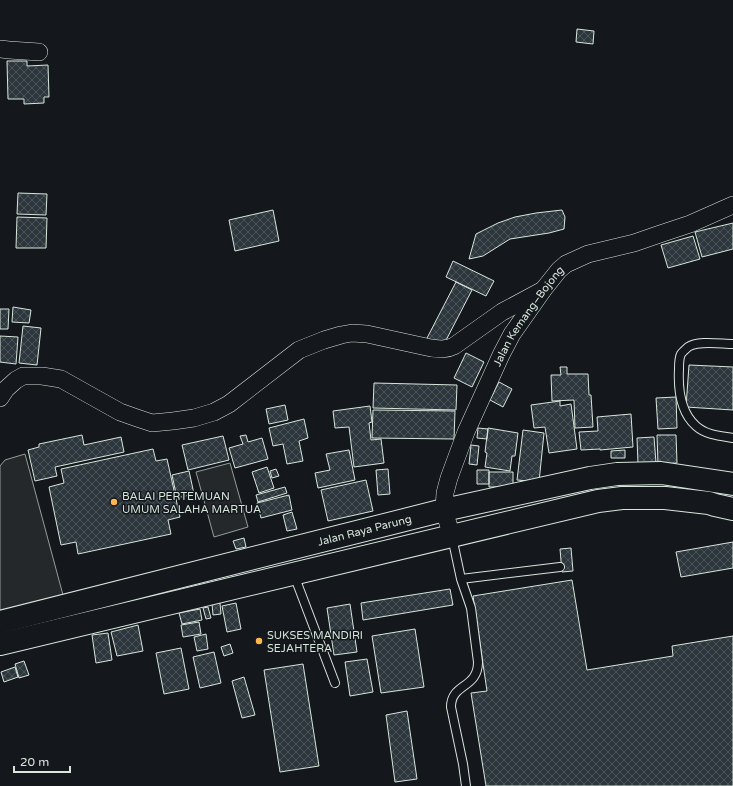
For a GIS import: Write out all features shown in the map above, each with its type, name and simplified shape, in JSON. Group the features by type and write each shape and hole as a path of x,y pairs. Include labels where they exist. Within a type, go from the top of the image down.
{"highway":[{"name":"Jalan Raya Parung","path":"0,622 444,510 590,478 617,474 661,473 733,484"},
{"path":"0,644 598,502 622,498 665,498 709,503 733,509"}],"street":[{"path":"0,49 39,52"},
{"name":"Jalan Kemang–Bojong","path":"452,537 444,510 445,493 451,471 466,432 512,334 559,270 566,264 588,254 634,243 690,224 733,205"},
{"path":"0,398 6,389 23,376 42,376 61,379 120,412 152,423 194,418 214,412 229,404 299,350 324,340 352,333 367,334 431,348 448,349 502,312 543,290"}],"lane":[{"path":"733,344 696,343 688,346 682,353 679,361 679,387 683,407 688,417 696,426 707,433 733,438"},
{"path":"452,537 461,579 471,608 478,662 478,669 475,677 456,692 451,701 450,707 463,764 466,786"},
{"path":"461,579 560,567"},
{"path":"293,575 335,684"}],"shaded area":[{"path":"25,454 63,595 0,613 0,466 5,460"},
{"path":"230,463 248,527 214,537 196,472"}],"building":[{"path":"577,29 594,31 593,44 576,42"},
{"path":"7,61 27,61 27,66 48,65 49,97 44,97 44,103 24,104 24,99 8,99"},
{"path":"18,193 47,194 46,215 17,214"},
{"path":"273,210 279,241 235,251 229,220"},
{"path":"562,210 565,217 564,229 549,233 510,239 483,256 469,259 476,234 498,223 515,217"},
{"path":"17,217 47,218 46,248 16,248"},
{"path":"733,223 733,249 702,257 695,232"},
{"path":"693,236 700,259 668,268 661,245"},
{"path":"453,261 494,281 486,296 446,277"},
{"path":"456,282 472,290 442,348 426,340"},
{"path":"13,307 31,310 29,323 12,322"},
{"path":"0,309 9,309 8,329 0,329"},
{"path":"23,326 41,328 37,365 19,363"},
{"path":"0,336 18,337 16,364 0,362"},
{"path":"466,353 484,362 472,387 454,378"},
{"path":"689,365 733,367 733,410 686,407"},
{"path":"560,367 567,367 567,374 588,374 593,427 575,428 574,400 552,401 551,375 561,375"},
{"path":"499,382 512,389 503,407 490,400"},
{"path":"374,383 457,385 456,410 373,408"},
{"path":"676,397 677,428 658,429 656,398"},
{"path":"560,401 560,406 571,404 577,449 549,453 545,427 534,428 531,405"},
{"path":"285,405 288,420 269,424 266,409"},
{"path":"370,406 372,422 369,423 371,440 381,439 384,463 354,467 349,427 335,428 333,411"},
{"path":"373,410 455,411 454,439 372,438"},
{"path":"631,414 633,447 581,450 579,432 598,431 597,417"},
{"path":"304,419 308,438 299,441 303,461 287,464 283,444 273,446 269,428"},
{"path":"478,428 488,429 487,439 477,438"},
{"path":"488,428 518,433 515,456 512,456 510,471 485,467"},
{"path":"523,430 544,433 539,482 517,480"},
{"path":"82,435 84,445 121,437 124,452 55,467 57,476 35,481 28,450 39,447 39,444"},
{"path":"246,435 248,442 262,438 268,459 235,468 229,448 243,444 240,436"},
{"path":"657,435 676,435 677,463 658,464"},
{"path":"223,436 229,460 188,470 182,445"},
{"path":"654,437 656,463 638,464 637,438"},
{"path":"471,445 479,446 477,465 469,464"},
{"name":"BALAI PERTEMUAN UMUM SALAHA MARTUA","path":"153,449 156,461 167,459 180,517 168,520 171,534 78,554 76,542 61,545 49,487 64,483 61,469"},
{"path":"349,450 355,480 318,488 315,473 330,470 326,454"},
{"path":"625,450 625,458 611,458 611,451"},
{"path":"267,467 274,488 259,493 252,472"},
{"path":"276,469 279,476 272,478 270,471"},
{"path":"388,469 390,494 378,495 376,470"},
{"path":"477,470 489,470 489,484 477,484"},
{"path":"189,471 194,494 177,498 172,475"},
{"path":"489,472 513,472 513,487 489,487"},
{"path":"366,480 373,511 328,521 321,490"},
{"path":"285,487 287,493 258,502 256,495"},
{"path":"289,495 292,510 261,518 257,503"},
{"path":"292,512 297,529 287,531 283,515"},
{"path":"244,538 246,547 236,549 233,541"},
{"path":"733,542 733,568 681,577 676,552"},
{"path":"571,548 573,571 562,572 560,549"},
{"path":"572,580 587,670 673,656 672,646 733,636 733,786 486,786 471,693 487,691 473,596"},
{"path":"450,589 453,605 363,620 361,603"},
{"path":"220,603 221,614 213,615 212,604"},
{"path":"236,603 241,629 227,632 222,606"},
{"path":"350,604 357,652 334,655 327,608"},
{"path":"208,607 211,618 206,619 203,608"},
{"path":"200,609 202,620 182,624 179,613"},
{"path":"199,622 201,634 183,637 181,625"},
{"path":"138,625 143,651 117,656 111,632"},
{"path":"415,629 424,687 381,693 372,636"},
{"path":"108,633 112,660 96,663 92,635"},
{"path":"206,634 208,649 197,651 194,637"},
{"path":"230,644 233,653 224,656 221,647"},
{"path":"181,648 189,689 164,694 156,653"},
{"path":"214,652 221,683 200,688 193,657"},
{"path":"367,659 373,692 350,696 345,662"},
{"path":"24,661 29,675 19,678 15,664"},
{"path":"303,664 319,766 280,772 264,670"},
{"path":"15,667 18,677 4,682 1,672"},
{"path":"244,677 255,715 242,718 232,681"},
{"path":"407,711 417,779 395,782 386,715"}],"place":[{"name":"BALAI PERTEMUAN UMUM SALAHA MARTUA","path":"114,502"},
{"name":"SUKSES MANDIRI SEJAHTERA","path":"259,641"}]}
